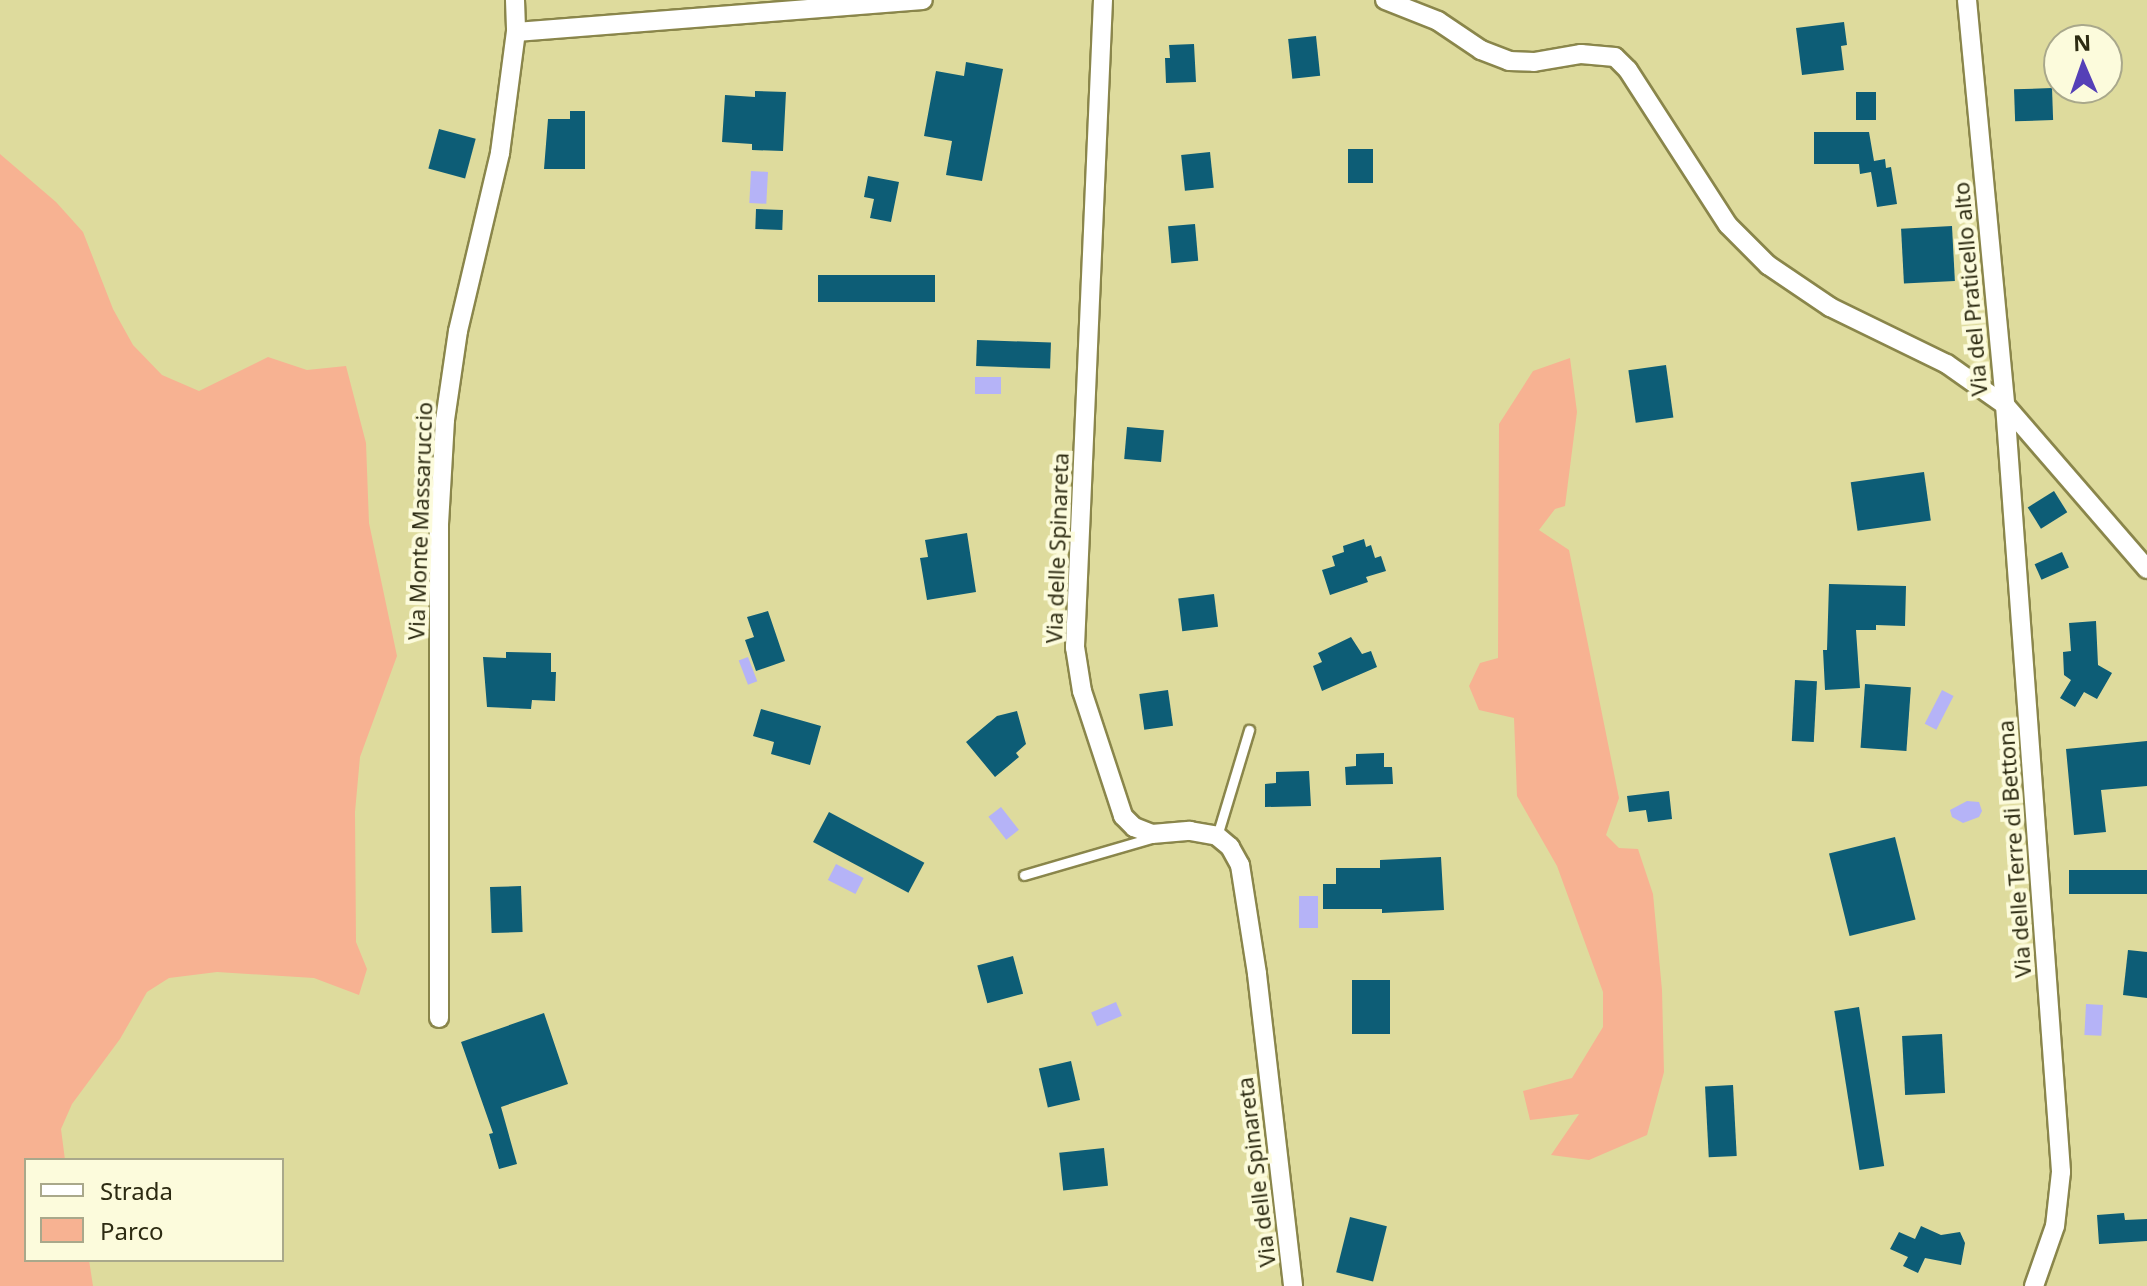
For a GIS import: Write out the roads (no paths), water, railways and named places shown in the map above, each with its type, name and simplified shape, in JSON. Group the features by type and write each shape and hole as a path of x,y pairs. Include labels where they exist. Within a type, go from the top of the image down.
{"street":[{"name":"Via Monte Massaruccio","path":"439,1018 439,524 445,420 457,339 500,153 516,32 515,0"},
{"path":"516,32 923,0"},
{"name":"Via delle Spinareta","path":"1103,0 1075,647 1082,691 1123,816 1142,832 1161,835 1190,831 1217,836 1230,847 1240,865 1257,974 1293,1286"},
{"path":"1385,0 1438,21 1481,50 1509,61 1534,62 1590,54 1615,57 1628,70 1650,109 1728,225 1768,265 1830,307 1947,364 2005,405"},
{"name":"Via del Praticello alto","path":"1967,0 2005,405 2147,569"},
{"name":"Via delle Terre di Bettona","path":"2005,405 2061,1172 2055,1226 2034,1286"}],"lane":[{"path":"1217,836 1249,730"},
{"path":"1024,875 1161,835"}],"water":[{"path":"751,171 768,172 766,204 749,203"},
{"path":"975,377 1001,377 1001,394 975,394"},
{"path":"748,657 757,681 748,685 739,661"},
{"path":"1942,690 1954,696 1936,730 1925,724"},
{"path":"1967,801 1979,802 1982,811 1979,817 1963,823 1952,817 1950,810"},
{"path":"1001,807 1019,830 1006,840 988,817"},
{"path":"836,864 864,878 855,894 828,880"},
{"path":"1299,896 1318,896 1318,928 1299,928"},
{"path":"1116,1002 1122,1016 1097,1026 1091,1013"},
{"path":"2086,1004 2103,1005 2101,1036 2084,1035"}]}
